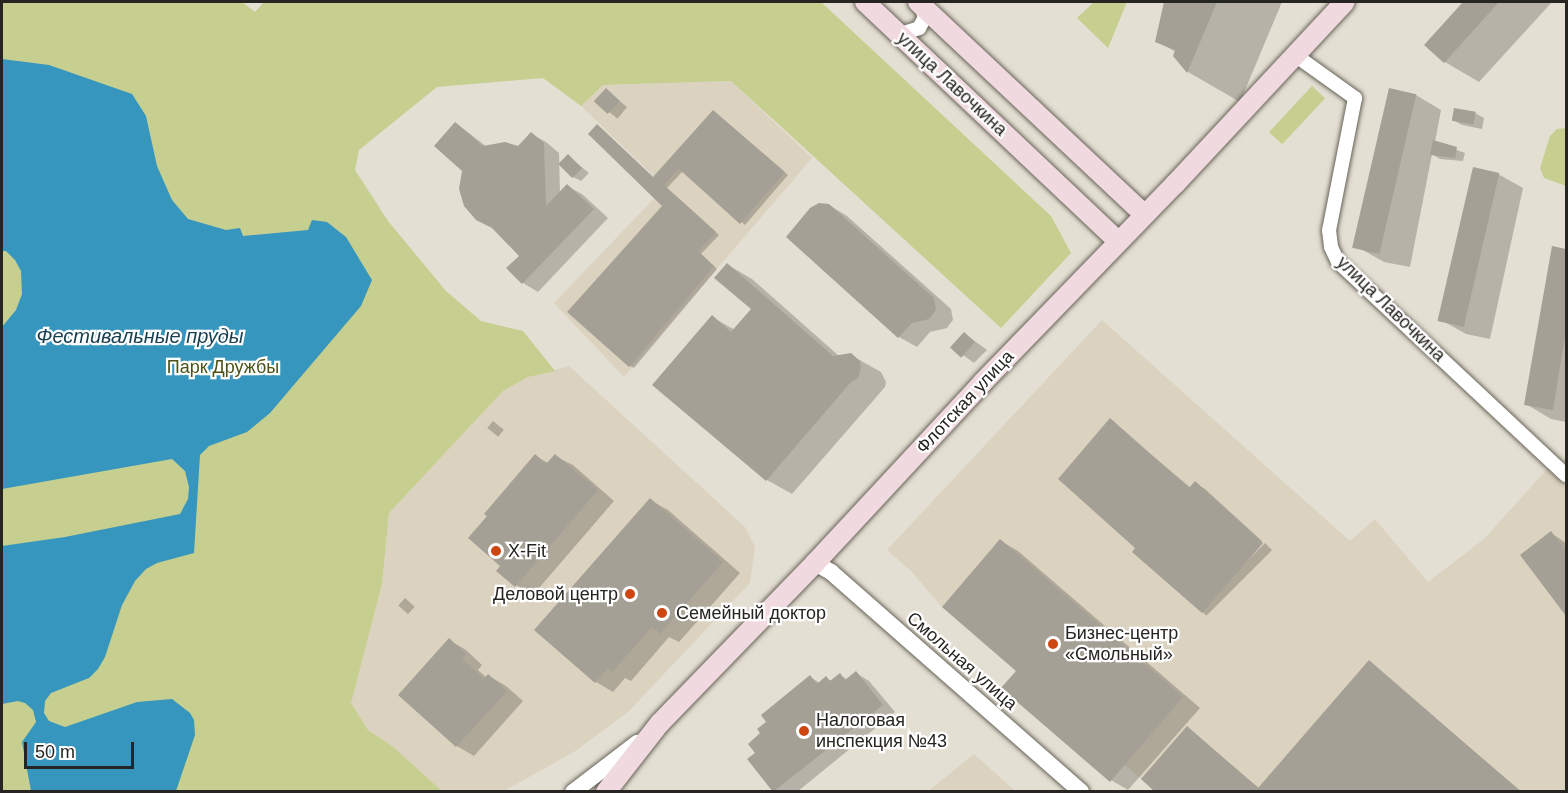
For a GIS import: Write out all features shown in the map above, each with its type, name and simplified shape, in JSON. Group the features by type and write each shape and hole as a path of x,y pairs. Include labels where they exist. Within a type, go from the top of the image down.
{"main road":[{"name":"улица Лавочкина","path":"865,2 1118,241"},
{"name":"Флотская улица","path":"660,723 815,563 982,381 1143,213 1175,184 1345,2"},
{"name":"улица Лавочкина","path":"919,3 1143,213"},
{"path":"606,792 660,723"}],"street":[{"path":"896,31 904,33 919,28 925,17 919,3"},
{"name":"улица Лавочкина","path":"1295,55 1355,98 1329,230 1330,247 1338,262 1566,475"},
{"name":"Смольная улица","path":"815,563 831,572 1081,792"},
{"name":"Флотская улица","path":"573,792 627,752 660,723"}],"shaded area":[{"path":"731,81 812,158 624,377 554,303 665,187 581,106 603,85"},
{"path":"1102,320 1350,541 1375,519 1428,582 1484,539 1548,468 1566,487 1566,791 1155,791 1125,765 1001,688 1016,671 942,607 911,571 887,550"},
{"path":"569,366 745,527 755,547 750,583 628,712 574,752 504,791 442,791 392,746 368,730 350,703 382,584 389,513 503,391 528,377"},
{"path":"974,754 1015,791 927,792"}],"green space":[{"name":"Парк Дружбы","path":"2,2 242,2 255,12 264,2 821,2 1051,216 1071,253 1001,328 731,81 603,85 581,106 543,78 437,87 359,150 355,170 388,221 446,291 481,321 523,331 555,371 528,377 503,391 389,513 382,584 351,703 368,730 392,746 442,791 2,792"},
{"path":"1094,2 1127,2 1108,48 1077,18"},
{"path":"1312,86 1325,98 1282,144 1269,132"},
{"path":"1566,128 1566,186 1544,178 1540,168 1550,136 1557,129"}],"water":[{"name":"Фестивальные пруды","path":"2,59 49,65 132,94 146,116 157,166 172,200 188,219 226,230 240,228 243,236 308,230 312,220 327,222 346,237 372,280 361,306 270,413 247,432 209,446 200,455 194,553 157,563 146,569 135,581 122,605 105,657 98,669 89,678 51,693 45,701 44,713 49,721 65,727 137,702 172,699 190,713 194,720 195,735 176,791 31,791 22,742 36,722 33,710 25,703 18,701 2,704 2,546 65,537 180,514 188,499 189,487 185,471 172,459 2,489 2,327 16,310 22,294 21,271 15,260 6,251 2,251"}],"building":[{"path":"1164,2 1217,2 1187,73 1173,56 1175,50 1155,42"},
{"path":"1463,2 1499,2 1444,63 1424,45"},
{"path":"606,88 620,101 608,114 594,101"},
{"path":"1389,88 1416,94 1379,254 1352,248"},
{"path":"1454,108 1476,112 1473,125 1452,121"},
{"path":"713,110 785,172 740,224 679,169 664,185 716,232 698,251 714,266 629,367 567,312 662,206 588,134 597,124 653,177"},
{"path":"455,122 483,146 505,142 518,146 531,132 544,143 546,206 567,184 594,209 522,284 506,268 519,256 492,228 476,220 464,206 459,189 462,171 434,146"},
{"path":"1433,140 1457,147 1455,158 1430,155"},
{"path":"568,154 582,168 572,178 558,164"},
{"path":"1473,167 1499,173 1464,327 1437,321"},
{"path":"819,203 829,204 934,298 936,310 929,319 912,323 898,338 786,237 810,208"},
{"path":"1552,246 1566,249 1566,330 1553,410 1524,405"},
{"path":"727,263 833,356 851,353 860,361 858,378 851,382 766,481 652,385 712,315 731,332 751,309 714,278"},
{"path":"964,332 975,342 961,358 950,348"},
{"path":"1110,418 1189,488 1195,481 1263,543 1202,613 1132,552 1135,548 1058,479"},
{"path":"535,454 546,464 555,454 598,490 515,587 496,571 500,566 468,538 487,516 484,514"},
{"name":"Деловой центр","path":"650,498 723,562 660,634 652,627 612,672 608,668 595,683 534,630"},
{"path":"1551,531 1566,551 1566,616 1520,555"},
{"name":"Бизнес-центр «Смольный»","path":"1000,539 1183,697 1110,782 1001,688 1016,671 942,607"},
{"path":"449,638 466,654 462,659 484,679 488,674 507,691 456,747 398,695"},
{"path":"1369,660 1521,792 1155,792 1141,779 1187,726 1258,788"},
{"name":"Налоговая инспекция №43","path":"856,671 883,705 773,792 747,759 755,753 748,744 760,733 757,729 766,722 761,715 810,675 817,684 826,676 830,681 840,673 845,680"}],"place":[{"name":"X-Fit","path":"496,551"},
{"name":"Деловой центр","path":"630,594"},
{"name":"Семейный доктор","path":"662,613"},
{"name":"Бизнес-центр «Смольный»","path":"1053,644"},
{"name":"Налоговая инспекция №43","path":"804,731"}]}
